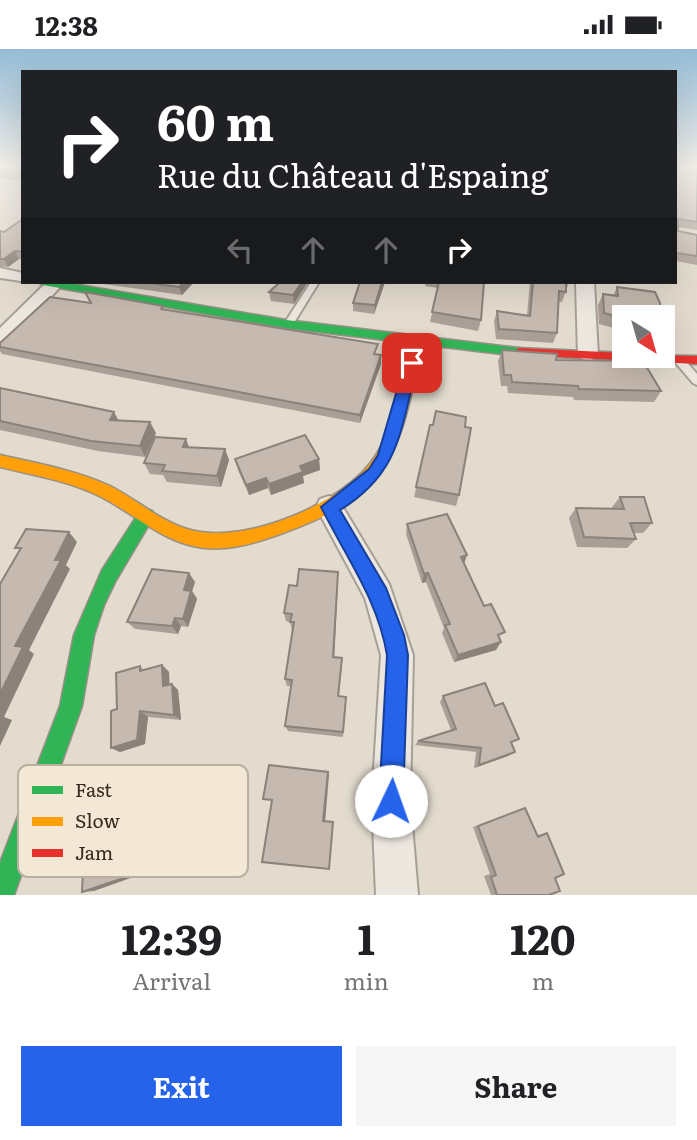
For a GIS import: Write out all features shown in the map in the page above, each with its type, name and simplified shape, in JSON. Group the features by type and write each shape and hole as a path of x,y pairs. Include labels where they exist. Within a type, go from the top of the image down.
{"street":[{"path":"0,274 21,278"},
{"path":"0,339 49,284"},
{"path":"62,284 289,324 417,343 588,356 697,360"},
{"path":"585,284 588,356"},
{"path":"0,461 84,482 189,538 213,543 257,535 329,507 357,491 375,473 385,455 417,343"},
{"path":"329,507 379,594 397,655 391,801 397,895"},
{"path":"49,765 71,706 84,635 95,604 108,576 146,516"},
{"path":"1,895 18,849"}],"lane":[{"path":"289,324 314,284"},
{"path":"679,360 697,381"}],"building":[{"path":"677,205 697,205 697,222 678,219 678,231 697,235 697,256 677,253"},
{"path":"21,220 21,252 15,251 0,259 0,231 4,232"},
{"path":"156,284 182,284 179,287"},
{"path":"278,284 301,284 293,295 269,292"},
{"path":"359,284 381,284 375,305 353,303"},
{"path":"439,284 484,284 481,320 432,312"},
{"path":"533,284 566,284 566,292 559,291 557,333 499,329 497,311 530,316"},
{"path":"617,287 655,292 660,305 612,305 612,315 604,313 603,294 618,296"},
{"path":"85,292 163,306 161,309 378,344 374,354 381,355 360,415 0,347 0,343 50,297 91,303"},
{"path":"502,350 557,354 556,360 612,361 612,368 647,368 661,391 579,389 578,386 512,382 511,375 504,375"},
{"path":"0,388 114,412 110,420 150,422 140,446 91,441 0,421"},
{"path":"436,411 466,417 465,427 471,428 459,495 416,487 430,425 433,425"},
{"path":"305,435 319,459 300,466 303,472 269,484 266,478 246,485 235,459"},
{"path":"155,437 186,439 183,447 225,449 217,476 162,471 165,465 144,463"},
{"path":"620,497 644,497 652,523 630,523 636,539 584,537 576,508 624,509"},
{"path":"447,514 467,555 461,557 484,606 491,604 505,632 498,635 501,642 458,655 445,625 450,624 428,573 424,574 407,524"},
{"path":"26,529 69,532 55,560 61,560 15,646 23,647 0,694 0,584 21,548 15,548"},
{"path":"152,569 189,573 184,590 191,591 183,619 175,618 172,626 127,622"},
{"path":"299,569 338,572 333,657 342,658 338,696 346,697 343,732 285,726 292,680 285,679 294,622 290,622 292,614 284,613 289,585 297,586"},
{"path":"162,665 163,686 172,684 174,715 140,711 137,740 111,748 111,711 117,709 116,673 140,666 140,671"},
{"path":"485,683 495,706 503,703 519,739 511,742 515,752 479,765 481,748 418,741 456,729 443,696"},
{"path":"269,765 328,772 323,821 333,822 329,869 262,862 272,800 263,799"},
{"path":"525,808 538,837 547,833 564,874 555,878 560,891 549,895 497,895 491,877 496,875 478,826"},
{"path":"83,877 126,877 82,892"}],"traffic: fast":[{"path":"55,284 286,324 519,352"},
{"path":"49,765 71,706 84,635 95,604 108,576 146,516"},
{"path":"1,895 18,849"}],"traffic: slow":[{"path":"0,461 90,485 167,529 190,538 226,541 260,534 320,511 348,495 368,478 382,459 393,436 417,343"}],"traffic: jam":[{"path":"519,352 697,360"}],"route":[{"path":"391,801 397,655 394,635 379,594 329,507 357,491 375,473 385,455 412,363"}]}
